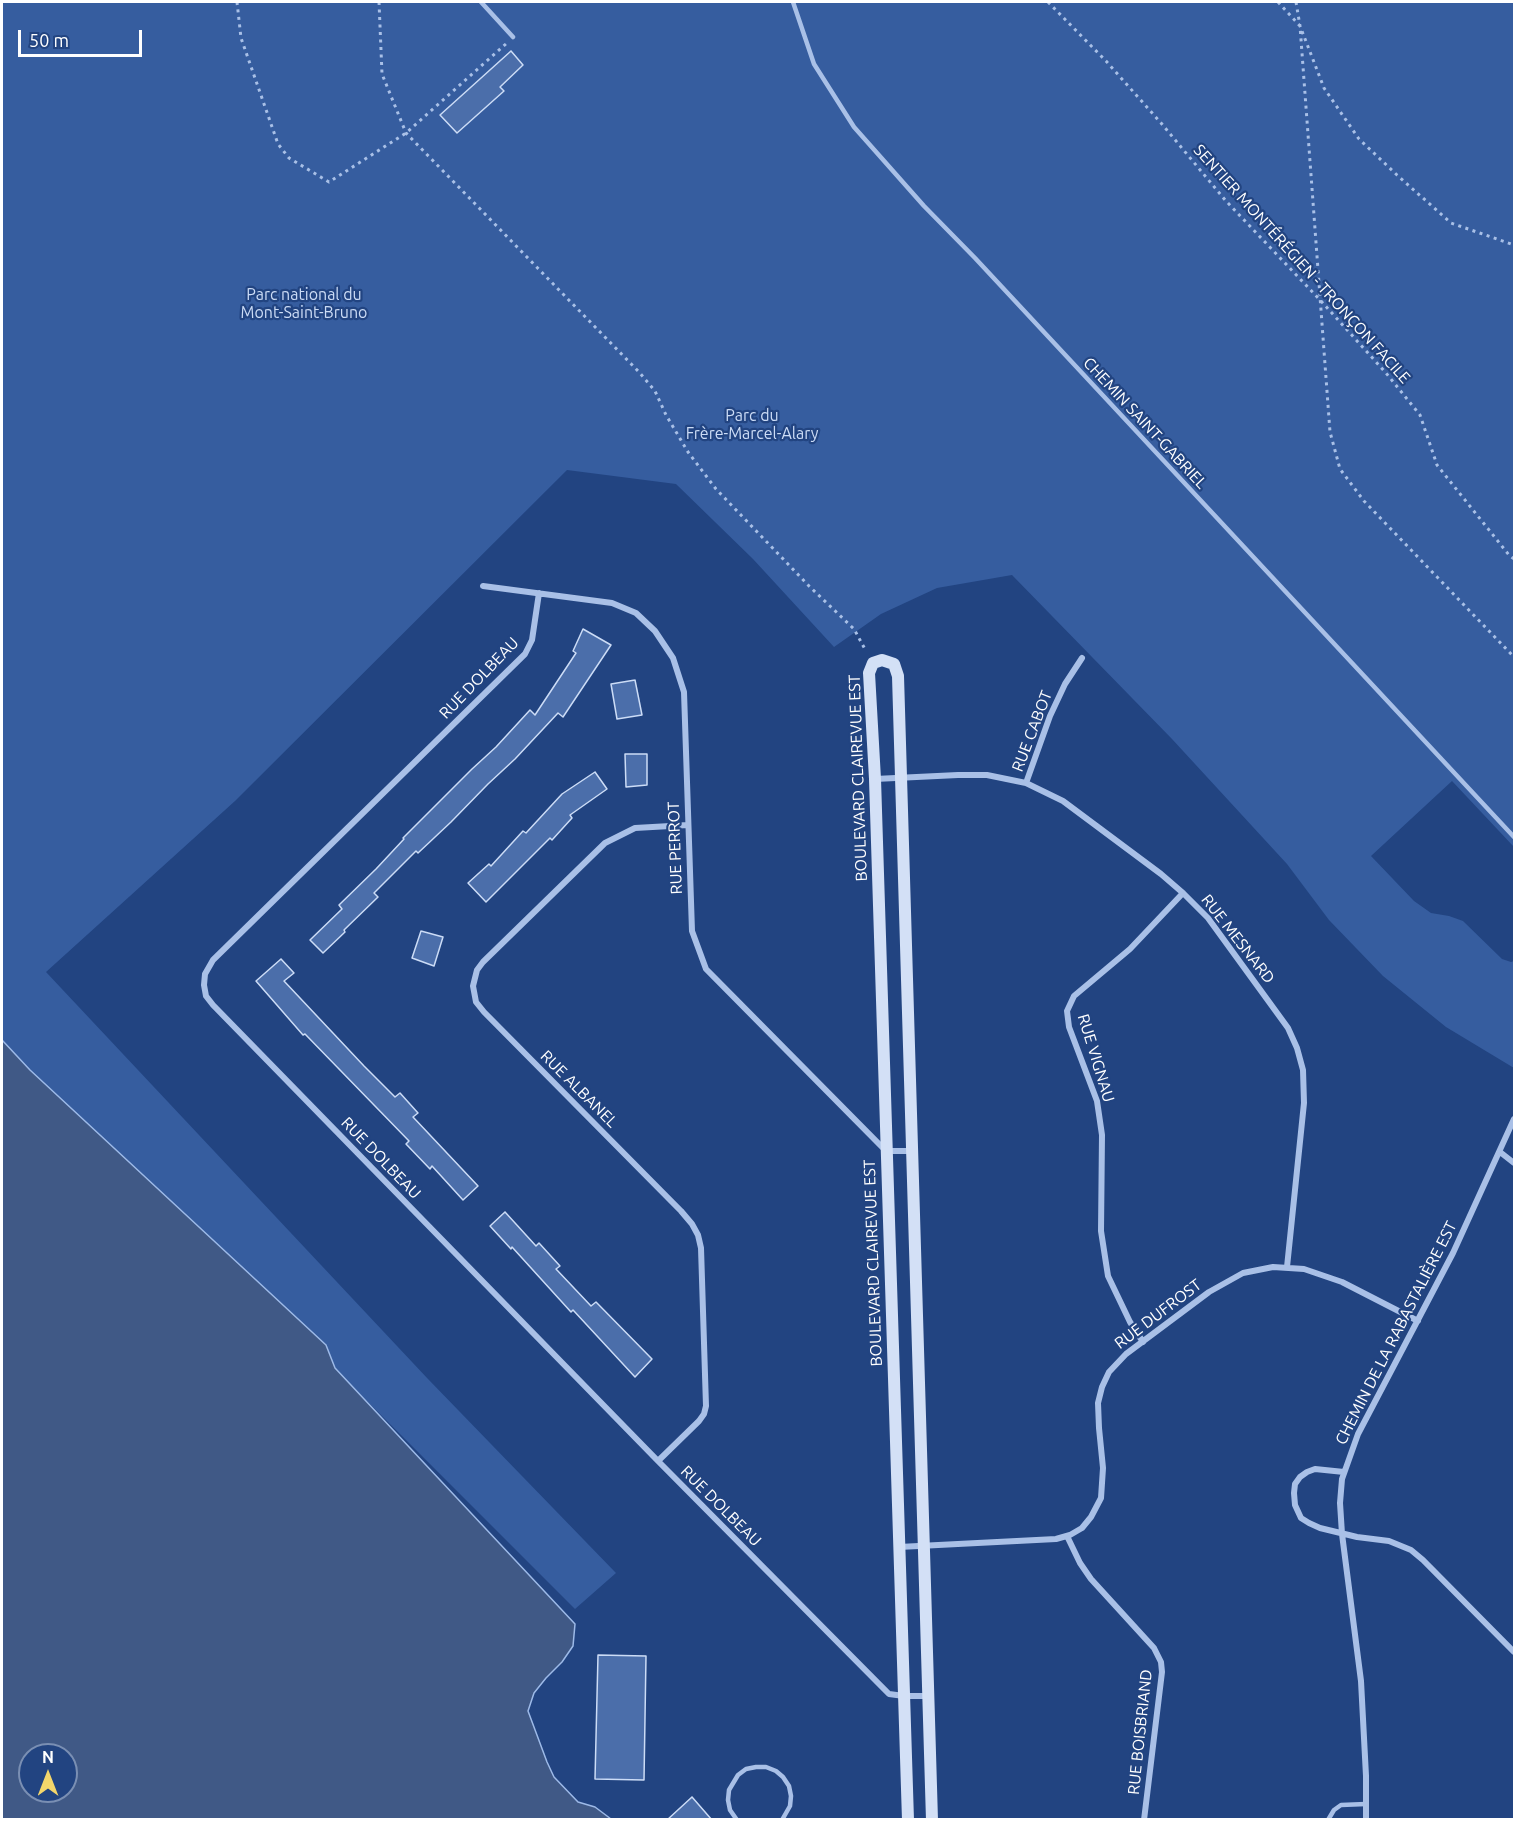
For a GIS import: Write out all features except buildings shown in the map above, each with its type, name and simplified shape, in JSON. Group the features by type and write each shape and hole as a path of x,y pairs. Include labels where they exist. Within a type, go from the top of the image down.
{"street":[{"name":"RUE PERROT","path":"483,586 612,603 636,613 655,631 673,658 684,692 692,932 706,969 886,1151"},
{"name":"RUE DOLBEAU","path":"539,593 532,640 522,658 213,960 207,969 204,985 206,996 658,1461 889,1694 929,1696"},
{"name":"RUE CABOT","path":"1026,783 1050,716 1065,684 1083,658"},
{"name":"BOULEVARD CLAIREVUE EST","path":"908,1820 875,779 869,673 873,663 882,660 894,664 897,669 933,1820"},
{"name":"RUE MESNARD","path":"875,779 958,775 987,776 1026,783 1063,801 1183,893 1208,918 1280,1016 1293,1038 1300,1059 1304,1092 1287,1267"},
{"name":"RUE ALBANEL","path":"658,1461 699,1422 706,1406 698,1235 681,1211 484,1012 476,1002 473,986 477,970 483,962 605,843 635,828 688,825"},
{"name":"RUE VIGNAU","path":"1143,1342 1130,1322 1108,1276 1101,1231 1102,1135 1097,1101 1069,1027 1067,1011 1074,996 1130,949 1183,893"},
{"name":"CHEMIN DE LA RABASTALIÈRE EST","path":"1366,1820 1361,1681 1340,1503 1344,1472 1358,1434 1453,1253 1515,1119"},
{"path":"886,1151 911,1150"},
{"path":"1500,1152 1515,1162"},
{"name":"RUE DUFROST","path":"899,1547 1049,1540 1076,1532 1087,1523 1101,1498 1103,1468 1098,1403 1102,1387 1114,1366 1209,1292 1234,1278 1263,1268 1304,1269 1331,1278 1418,1321"},
{"path":"1344,1472 1319,1469 1307,1472 1297,1480 1294,1493 1296,1510 1304,1521 1342,1534 1389,1541 1411,1550 1515,1652"},
{"name":"RUE BOISBRIAND","path":"1067,1536 1085,1571 1154,1648 1161,1662 1162,1672 1144,1820"}],"lane":[{"path":"481,2 513,37"},
{"name":"CHEMIN SAINT-GABRIEL","path":"793,2 814,64 854,127 924,206 983,266 1515,837"},
{"path":"737,1820 730,1810 729,1790 738,1774 746,1769 766,1767 776,1771 789,1786 790,1806 782,1820"},
{"path":"1328,1820 1334,1810 1341,1805 1366,1803"}],"path":[{"path":"237,2 241,38 278,144 289,158 329,182 406,133 513,37"},
{"path":"379,2 382,74 406,133 639,372 655,391 688,452 716,489 809,586 854,629 873,663"},
{"name":"SENTIER MONTÉRÉGIEN - TRONÇON FACILE","path":"1048,2 1106,61 1226,201 1321,301 1420,415 1437,465 1509,555 1515,559"},
{"path":"1278,2 1300,26 1324,88 1359,139 1451,223 1515,245"},
{"path":"1296,2 1300,26 1330,432 1340,469 1364,501 1515,657"}],"green space":[{"name":"Parc national du Mont-Saint-Bruno","path":"2,2 1514,2 1514,847 1452,781 1371,856 1414,901 1431,913 1463,921 1502,959 1514,961 1514,1068 1446,1027 1383,976 1329,920 1287,864 1172,739 1012,575 937,588 881,614 834,647 753,559 676,484 567,470 235,801 46,972 428,1379 616,1573 575,1609 334,1368 326,1345 30,1070 2,1040"}],"shaded area":[{"path":"2,1040 30,1070 326,1345 335,1368 575,1624 573,1646 534,1693 528,1711 554,1777 578,1802 595,1807 611,1819 2,1819"}],"park label":[{"name":"Parc du Frère-Marcel-Alary","path":"752,425"}]}
